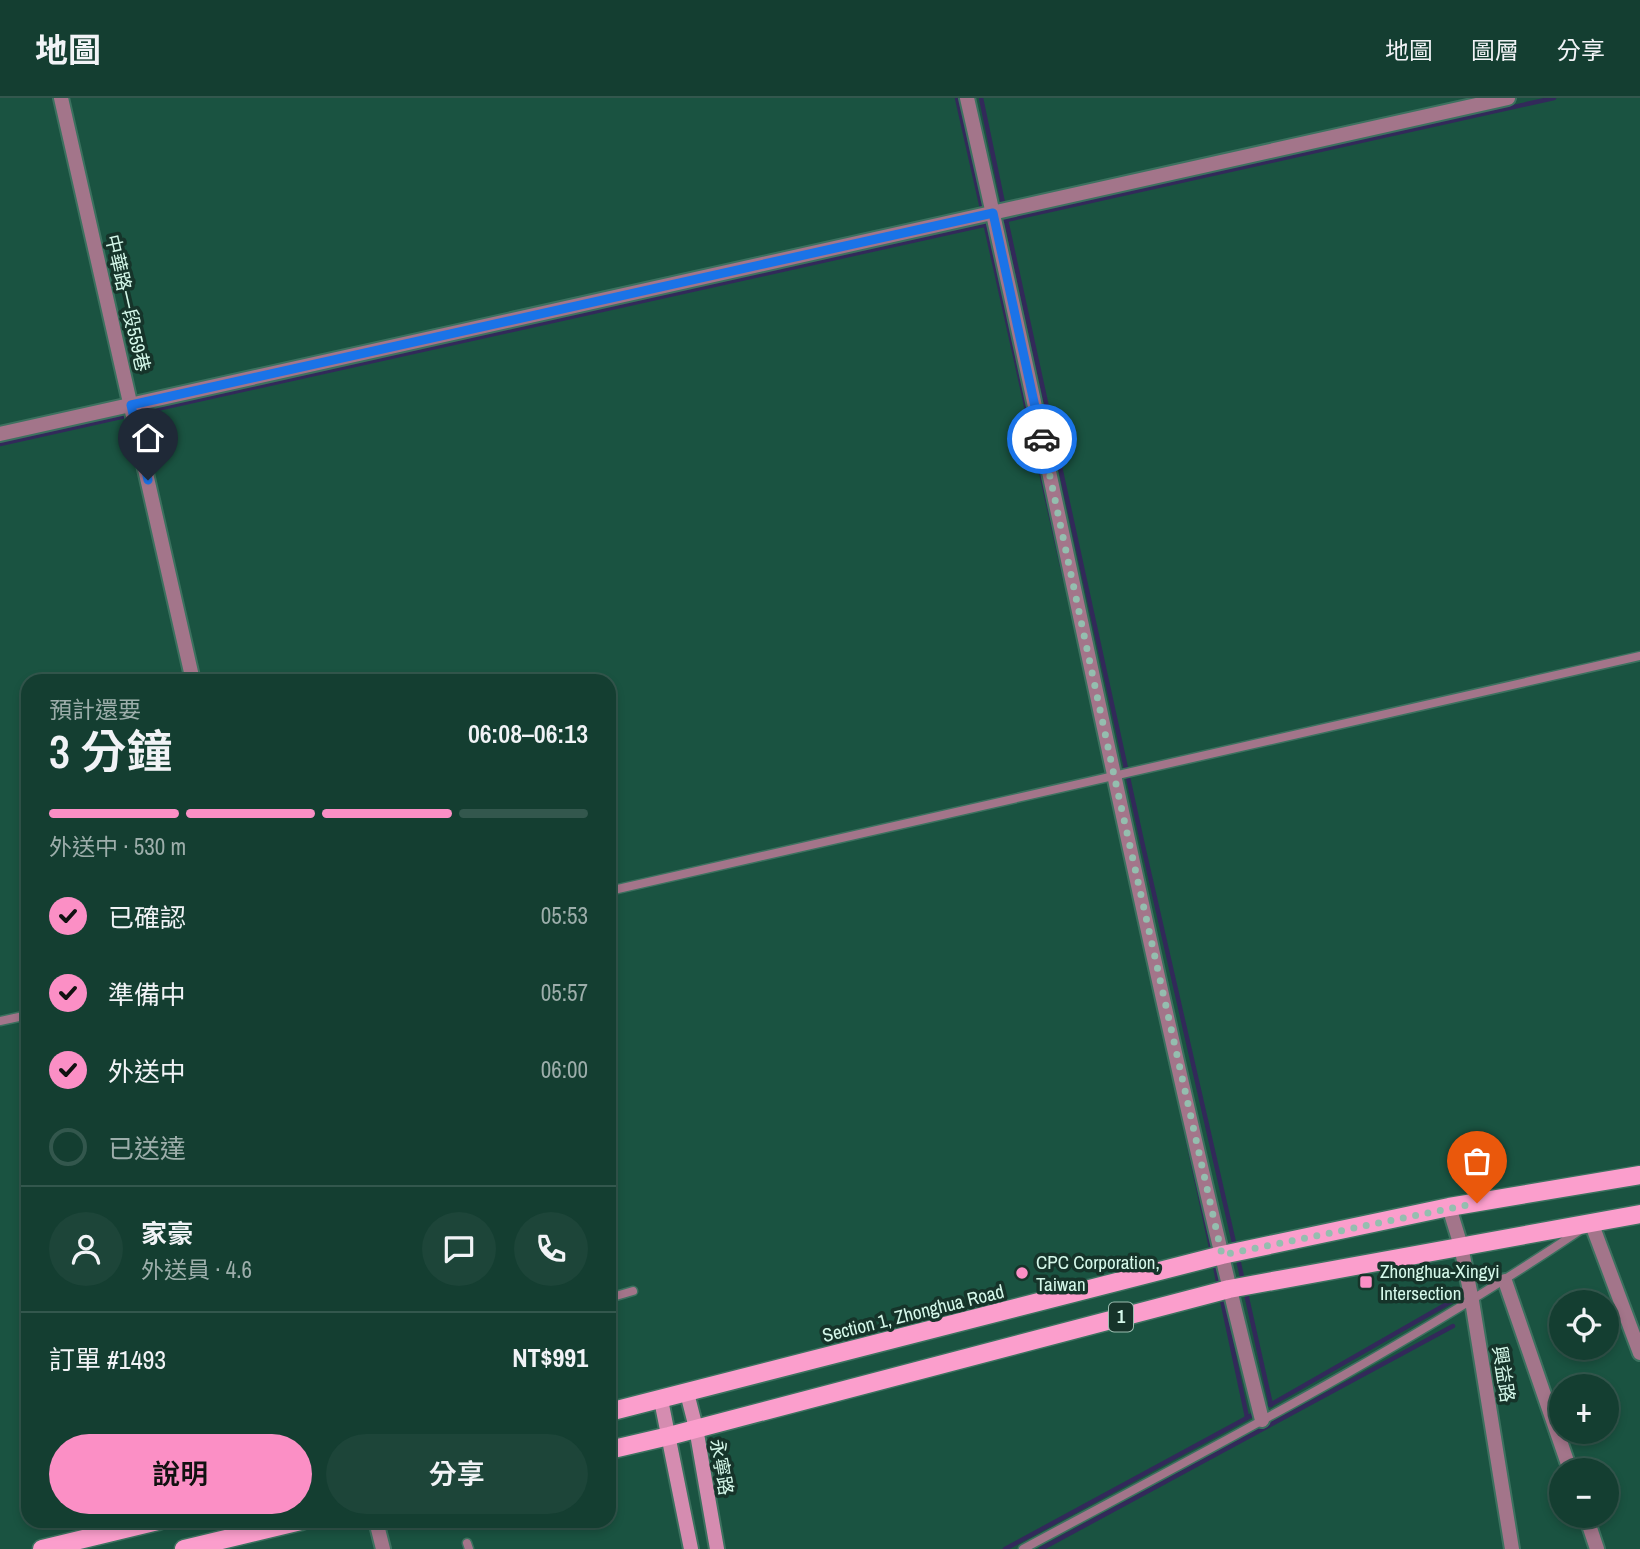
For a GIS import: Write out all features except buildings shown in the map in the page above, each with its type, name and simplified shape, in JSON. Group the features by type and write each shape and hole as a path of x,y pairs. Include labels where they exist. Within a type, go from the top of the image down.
{"main road":[{"name":"Section 1, Zhonghua Road","path":"616,1410 1222,1255 1449,1208 1640,1175"},
{"name":"1","path":"616,1448 1229,1289 1640,1214"},
{"path":"42,1549 129,1528"},
{"path":"184,1549 272,1528"}],"street":[{"name":"中華路一段559巷","path":"61,98 191,674"},
{"path":"967,98 1114,775 1229,1289 1262,1420"},
{"path":"0,435 1508,98"},
{"name":"興益路","path":"1449,1208 1461,1246 1472,1301 1512,1549"},
{"path":"1591,1222 1640,1353"},
{"path":"1505,1281 1566,1458"},
{"name":"永寧路","path":"687,1393 696,1428 717,1549"},
{"path":"661,1400 691,1549"},
{"path":"378,1528 383,1549"},
{"path":"1590,1528 1597,1549"}],"lane":[{"path":"616,889 1640,656"},
{"path":"0,1021 21,1017"},
{"path":"1023,1549 1262,1420 1472,1301 1591,1222"},
{"path":"616,1296 633,1291"}],"waterway":[{"path":"957,98 983,213"},
{"path":"981,98 1004,208"},
{"path":"0,444 1554,98"},
{"path":"1006,220 1143,846 1235,1247"},
{"path":"985,222 1065,579"},
{"path":"1183,1117 1212,1252"},
{"path":"1237,1255 1243,1281"},
{"path":"1214,1261 1219,1286"},
{"path":"1245,1289 1271,1405"},
{"path":"1221,1295 1247,1417"},
{"path":"1270,1405 1452,1301"},
{"path":"1041,1549 1453,1326"},
{"path":"1005,1549 1256,1413"}],"way so far":[{"path":"1042,439 1222,1255 1477,1203"}],"place":[{"name":"CPC Corporation, Taiwan","path":"1022,1273"},
{"name":"Zhonghua-Xingyi Intersection","path":"1366,1282"}],"route":[{"path":"148,480 131,405 993,213 1042,439"}]}
